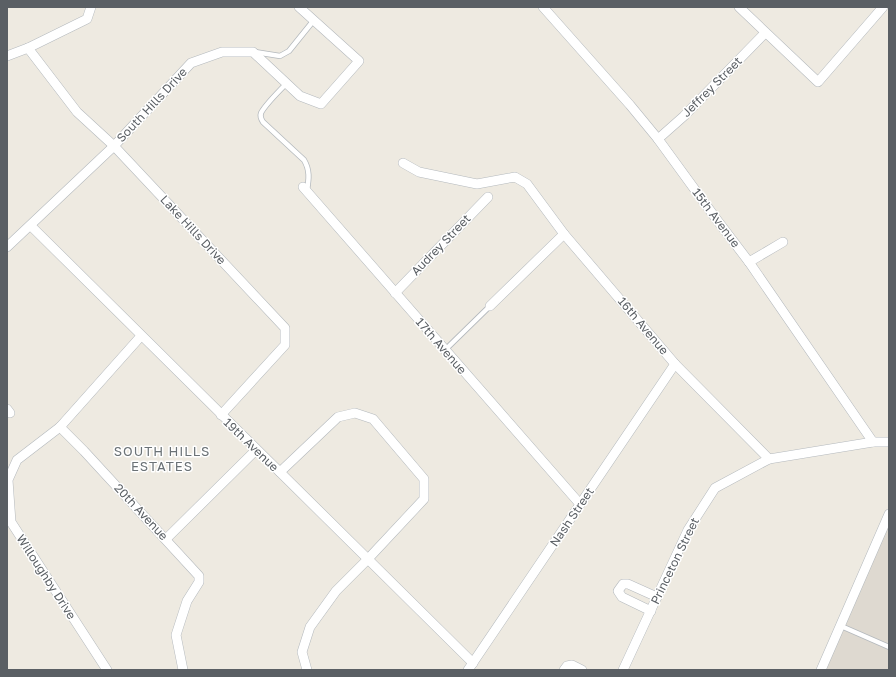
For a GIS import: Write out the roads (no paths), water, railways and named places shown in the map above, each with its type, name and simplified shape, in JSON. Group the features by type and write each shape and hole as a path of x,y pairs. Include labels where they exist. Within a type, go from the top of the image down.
{"street":[{"path":"7,56 28,48 87,18 91,7"},
{"path":"253,52 300,96 321,104 359,61 299,7"},
{"path":"546,11 556,7"},
{"path":"739,7 818,82 884,7"},
{"name":"15th Avenue","path":"546,11 630,105 658,139 749,262 873,442"},
{"name":"Jeffrey Street","path":"658,139 684,116 765,33"},
{"name":"Lake Hills Drive","path":"28,48 77,112 114,146 285,328 284,345 221,415"},
{"name":"South Hills Drive","path":"7,247 31,226 114,146 191,63 222,52 253,52"},
{"name":"16th Avenue","path":"403,163 419,172 477,184 515,178 527,184 564,234 675,364 769,459"},
{"name":"17th Avenue","path":"304,190 580,504"},
{"name":"Audrey Street","path":"395,293 488,197"},
{"name":"19th Avenue","path":"31,226 256,450 280,472 470,667"},
{"path":"490,306 564,234"},
{"path":"749,262 783,242"},
{"name":"Willoughby Drive","path":"107,670 11,522 8,480 16,460 60,427 141,336"},
{"name":"Nash Street","path":"470,667 675,364"},
{"path":"280,472 338,418 355,413 373,419 424,479 424,499 336,591 310,627 302,652 307,670"},
{"name":"20th Avenue","path":"60,427 199,576 199,582 187,601 176,635 183,670"},
{"name":"Princeton Street","path":"623,670 688,530 715,488 769,459 873,442 889,442"},
{"path":"166,540 256,450"},
{"path":"820,670 841,626 889,514"},
{"path":"651,611 622,597 618,591 623,584 628,584 657,597"},
{"path":"564,670 567,666 572,665 582,670"}],"lane":[{"path":"253,52 280,56 289,51 314,20"},
{"path":"287,83 264,108 260,118 304,160 307,165 309,176 304,190"},
{"path":"445,350 490,306"},
{"path":"841,626 889,647"}],"district":[{"name":"SOUTH HILLS ESTATES","path":"162,458"}]}
